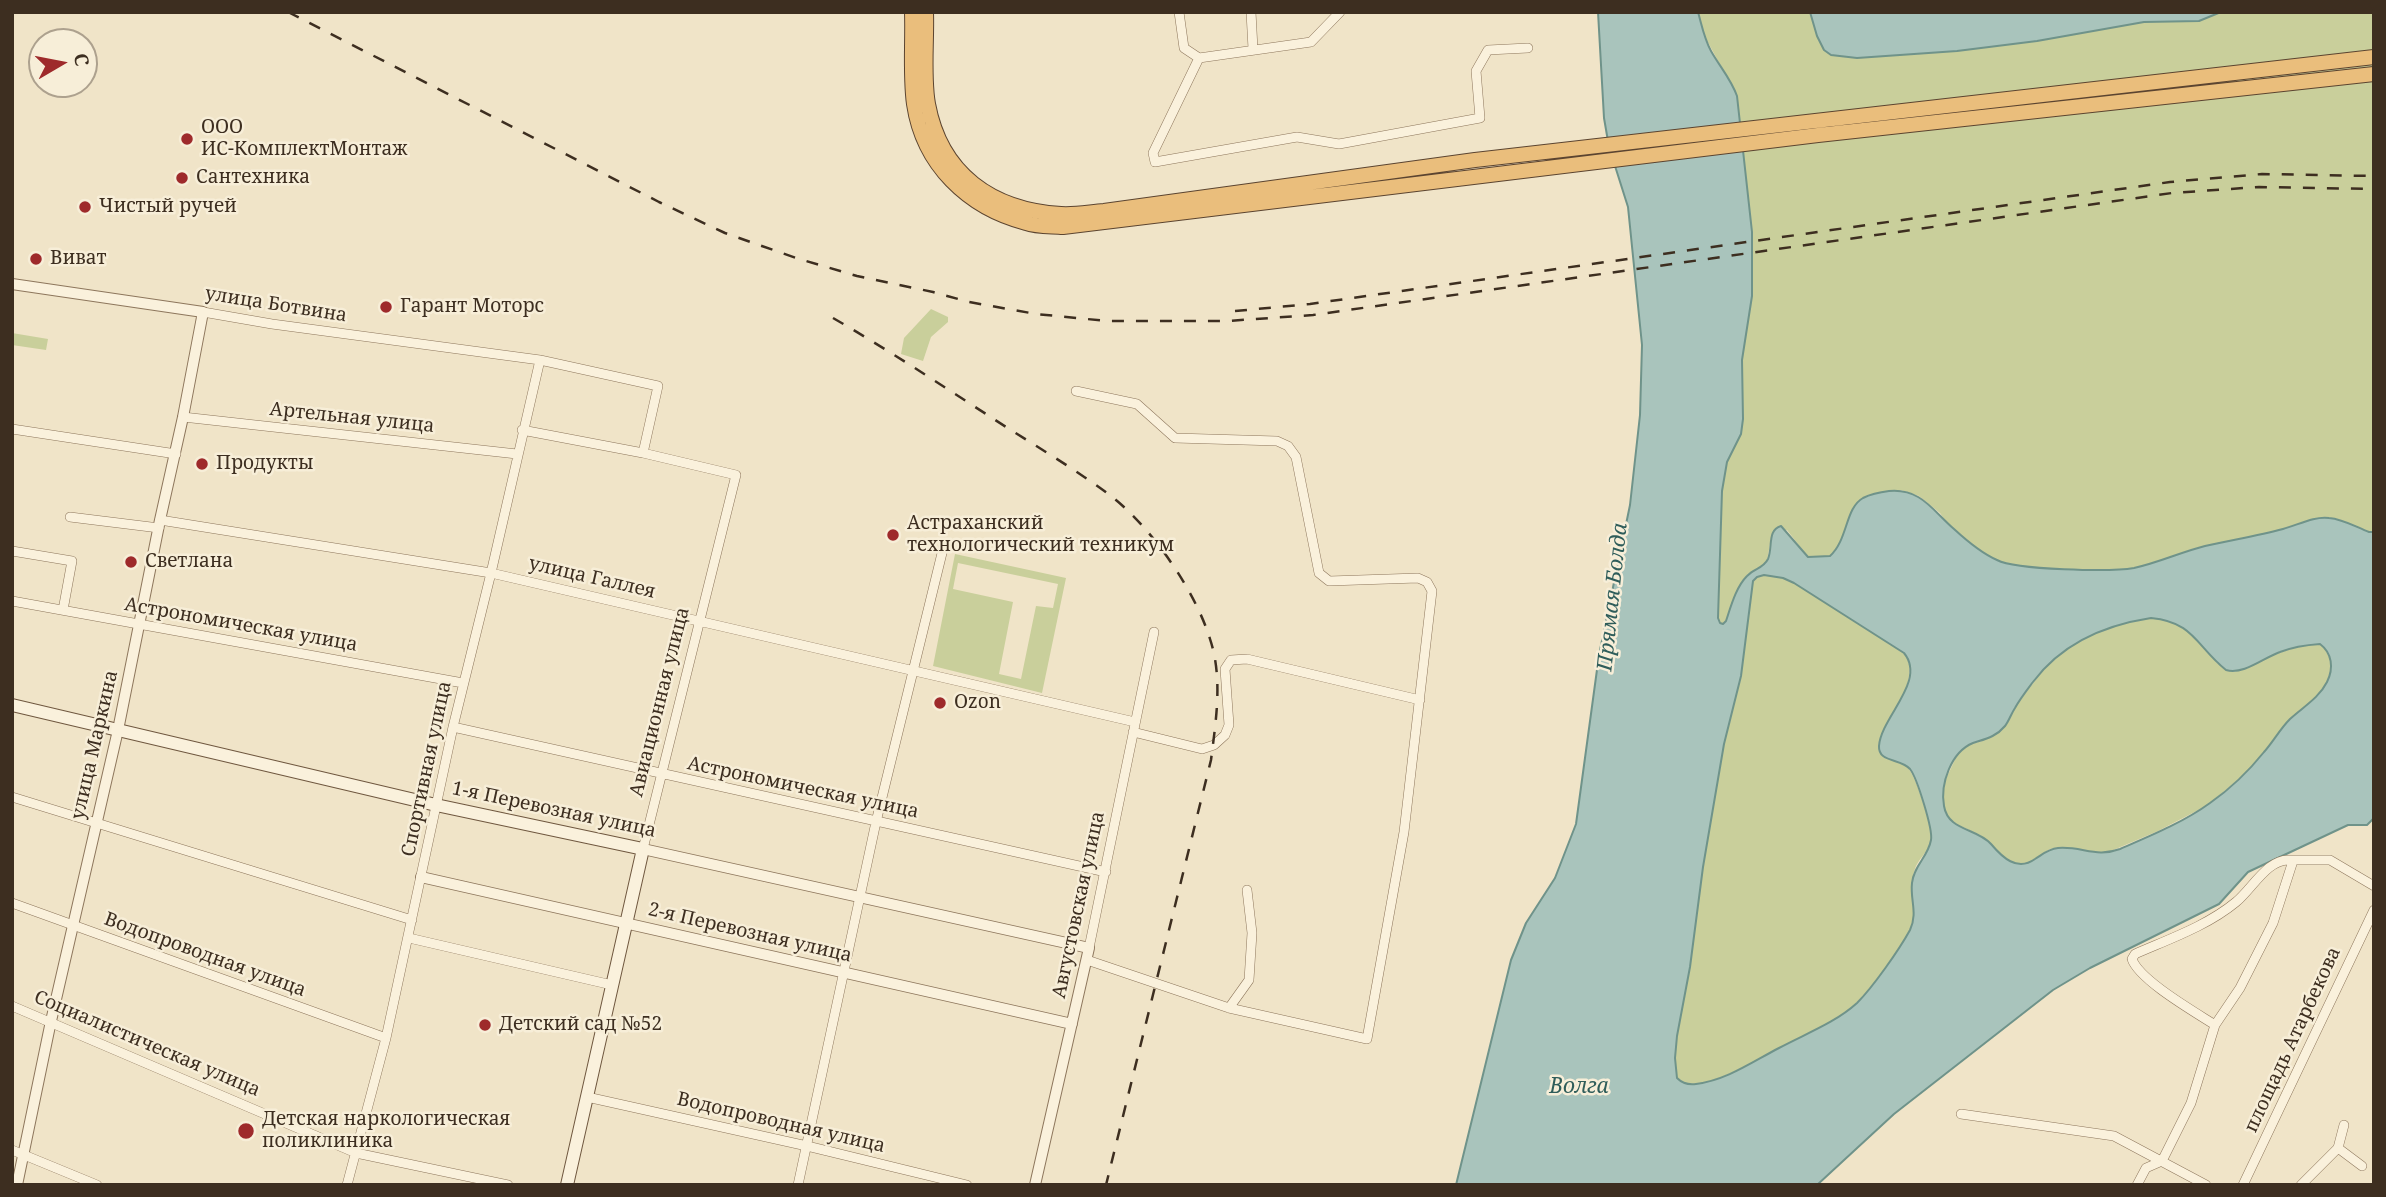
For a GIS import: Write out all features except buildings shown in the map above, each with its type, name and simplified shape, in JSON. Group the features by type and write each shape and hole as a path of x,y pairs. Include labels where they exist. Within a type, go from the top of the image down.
{"highway":[{"path":"912,12 914,104 923,139 939,169 963,193 992,211 1027,224 1063,227 1477,176 2374,57"},
{"path":"926,12 928,102 937,136 952,164 972,183 997,199 1031,211 1064,215 1475,160 2374,74"}],"main road":[{"name":"1-я Перевозная улица","path":"12,705 436,804 643,849"},
{"name":"Авиационная улица","path":"567,1185 643,849"}],"street":[{"path":"1180,12 1184,48 1199,58 1311,42 1340,12"},
{"path":"1251,12 1253,49"},
{"path":"1199,58 1153,153 1155,162 1297,137 1339,144 1480,118 1476,71 1488,50 1528,48"},
{"name":"улица Ботвина","path":"12,284 272,324 540,360 658,386 643,453"},
{"name":"улица Маркина","path":"17,1185 18,1152 74,926 118,730 203,312"},
{"name":"Спортивная улица","path":"347,1185 386,1038 453,727 540,360"},
{"path":"1076,391 1137,404 1175,438 1277,441 1288,446 1296,457 1319,573 1329,581 1418,578 1427,582 1432,591 1404,832 1367,1039 1229,1008 1088,954"},
{"name":"Артельная улица","path":"183,418 517,454"},
{"path":"12,429 176,454"},
{"path":"522,430 643,453"},
{"name":"Авиационная улица","path":"643,453 736,475 643,849"},
{"name":"улица Галлея","path":"70,517 160,524 491,573 915,670 1134,727 1202,749 1214,745 1225,735 1229,726 1225,669 1231,660 1247,659 1420,700"},
{"path":"798,1185 876,822 944,545"},
{"path":"12,551 72,561 63,610"},
{"name":"Астрономическая улица","path":"12,601 463,684"},
{"name":"Августовская улица","path":"1035,1185 1106,872 1154,632"},
{"name":"Астрономическая улица","path":"453,727 1106,872"},
{"path":"12,797 412,920"},
{"name":"1-я Перевозная улица","path":"643,849 859,897 1088,954"},
{"path":"2215,1026 2166,993 2134,965 2132,959 2135,954 2214,916 2236,901 2269,867 2286,859 2291,862 2330,860 2374,886"},
{"path":"2137,1185 2146,1168 2162,1161 2191,1103 2215,1026 2240,988 2273,923 2291,862"},
{"name":"2-я Перевозная улица","path":"421,877 1072,1024"},
{"path":"1229,1008 1249,980 1251,933 1247,890"},
{"name":"Водопроводная улица","path":"12,903 386,1038"},
{"name":"площадь Атарбекова","path":"2245,1184 2374,910"},
{"path":"409,938 612,985"},
{"name":"Социалистическая улица","path":"12,1006 356,1153 508,1185"},
{"name":"Водопроводная улица","path":"587,1097 967,1185"},
{"path":"1961,1114 2114,1136 2206,1185"},
{"path":"2301,1185 2338,1148 2344,1125"},
{"path":"2338,1148 2362,1166"},
{"path":"18,1152 97,1185"}],"green space":[{"path":"1698,12 1810,12 1824,50 1831,55 1857,58 1957,51 2037,41 2144,22 2199,21 2221,12 2374,12 2374,532 2369,533 2344,522 2209,653 2217,663 2234,672 2286,650 2320,644 2327,649 2330,656 2331,671 2318,696 2291,719 2247,772 2208,805 2158,831 2104,854 2050,849 2028,863 2018,864 2007,861 1980,835 1950,821 1944,809 1943,795 1945,781 1958,753 2007,724 2015,707 2047,665 1940,513 1919,496 1901,490 1849,518 1841,543 1830,556 1808,557 1787,530 1771,538 1767,561 1747,575 1736,593 1726,621 1723,625 1720,623 1722,491 1727,462 1743,419 1742,360 1752,296 1752,232 1737,96 1704,35"},
{"path":"931,309 948,317 948,322 931,337 923,361 901,354 904,338"},
{"path":"12,333 48,339 46,350 12,345"},
{"path":"955,554 1066,578 1042,693 933,666","holes":["958,563 1058,584 1053,608 1036,606 1021,679 999,674 1013,602 953,589"]},
{"path":"1764,575 1794,583 1904,653 1909,663 1907,686 1879,743 1884,758 1903,764 1911,773 1923,802 1931,838 1914,874 1914,913 1911,928 1886,967 1857,1002 1830,1022 1739,1069 1707,1082 1688,1084 1677,1078 1677,1036 1724,744 1741,676 1753,581"}],"water":[{"name":"Волга","path":"1598,12 1698,12 1714,57 1737,96 1752,232 1752,296 1742,360 1743,419 1741,434 1727,462 1722,491 1720,623 1726,621 1743,580 1768,559 1772,535 1777,528 1781,526 1808,557 1830,556 1840,542 1857,503 1863,498 1886,491 1900,491 1918,497 1969,542 1997,560 2043,568 2134,568 2205,546 2318,518 2339,520 2374,532 2374,818 2367,825 2348,825 2248,872 2219,904 2090,968 2053,990 1894,1114 1817,1185 1456,1185 1511,960 1526,923 1555,878 1576,824 1599,655 1630,505 1640,415 1642,345 1628,207 1609,147 1604,118","holes":["1764,575 1794,583 1904,653 1910,664 1907,687 1887,723 1879,746 1886,758 1910,769 1924,804 1931,840 1913,877 1914,912 1910,930 1857,1003 1830,1022 1739,1070 1718,1079 1688,1084 1677,1078 1677,1036 1724,744 1741,676 1753,581","2151,618 2177,624 2186,630 2226,670 2240,670 2285,650 2320,644 2329,656 2329,677 2320,693 2290,719 2252,766 2225,792 2178,822 2120,849 2096,852 2058,848 2028,863 2016,863 2005,858 1985,839 1951,820 1944,806 1944,788 1953,761 1965,747 2002,730 2033,682 2071,646 2117,625"]},
{"path":"1810,12 2221,12 2199,21 2144,22 2037,41 1957,51 1857,58 1831,55 1824,50"}],"railway":[{"path":"288,12 659,202 725,233 857,276 969,302 1036,314 1107,321 1227,321 1313,315 2172,193 2259,187 2374,189"},
{"path":"1235,311 1310,304 2170,182 2262,174 2374,176"},
{"path":"833,318 1065,464 1111,496 1141,525 1170,561 1194,600 1210,639 1217,684 1211,760 1106,1185"}],"place":[{"name":"ООО ИС-КомплектМонтаж","path":"187,139"},
{"name":"Сантехника","path":"182,178"},
{"name":"Чистый ручей","path":"85,207"},
{"name":"Виват","path":"36,259"},
{"name":"Гарант Моторс","path":"386,307"},
{"name":"Продукты","path":"202,464"},
{"name":"Астраханский технологический техникум","path":"893,535"},
{"name":"Светлана","path":"131,562"},
{"name":"Ozon","path":"940,703"},
{"name":"Детский сад №52","path":"485,1025"},
{"name":"Детская наркологическая поликлиника","path":"246,1131"}],"water label":[{"name":"Прямая Болда","path":"1613,597"}]}
